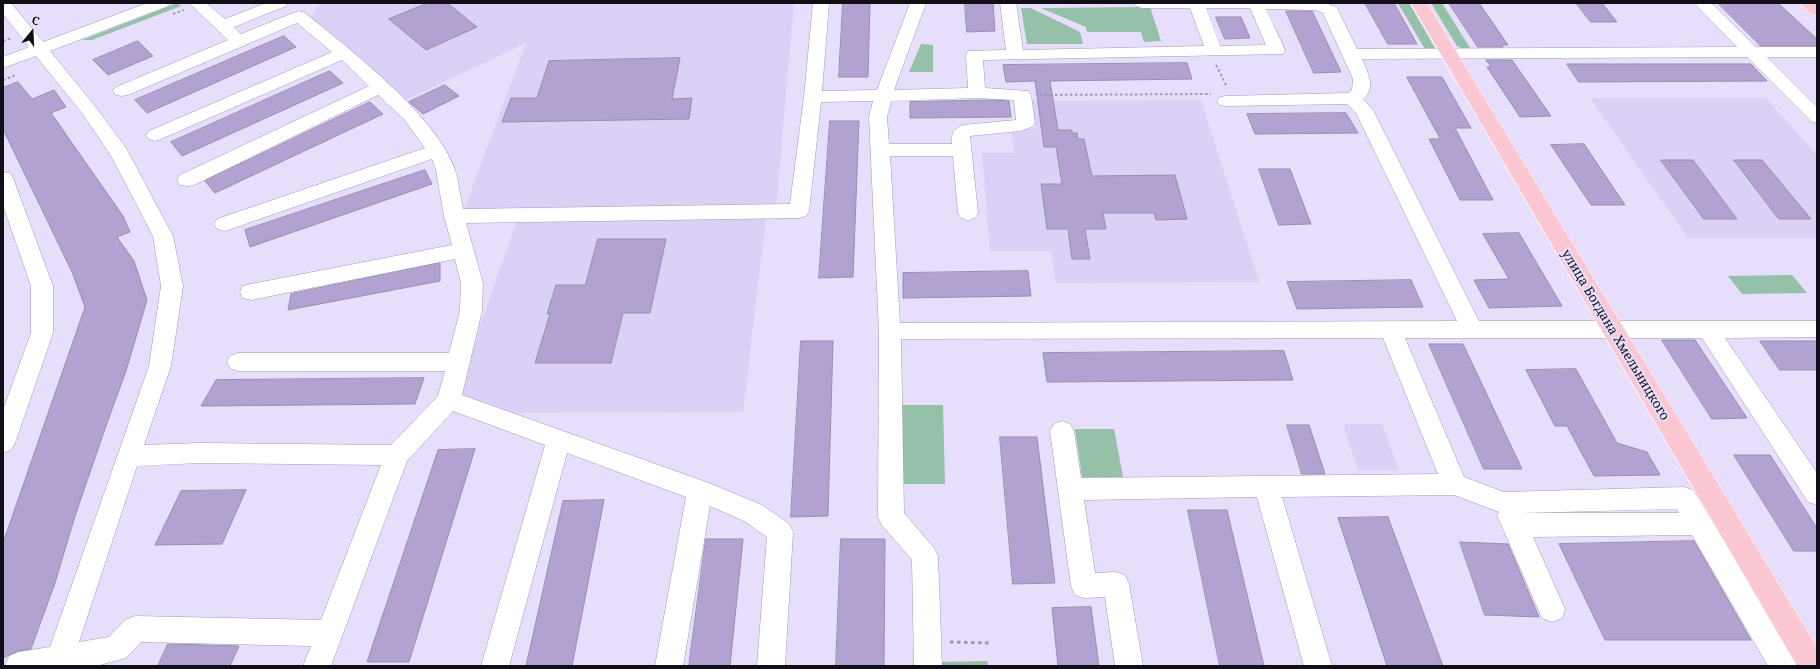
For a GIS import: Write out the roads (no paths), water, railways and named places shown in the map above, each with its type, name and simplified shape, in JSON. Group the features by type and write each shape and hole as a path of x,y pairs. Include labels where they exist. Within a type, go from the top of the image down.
{"main road":[{"name":"улица Богдана Хмельницкого","path":"1419,3 1813,666"},
{"path":"1808,3 1817,11"}],"street":[{"path":"3,63 162,3"},
{"path":"197,3 240,41"},
{"path":"222,26 280,3"},
{"path":"454,216 799,211 813,96 821,3"},
{"path":"918,3 884,94 878,117 890,331 891,517 925,556 928,666"},
{"path":"1008,3 1015,55"},
{"path":"1148,3 1317,5 1330,10 1362,79 1360,92 1352,98 1221,96"},
{"path":"1702,3 1817,117"},
{"path":"3,4 88,109 119,152 163,236 172,286 160,366 89,570 60,659"},
{"path":"1196,4 1212,51"},
{"path":"977,93 974,55 1277,50 1256,4"},
{"path":"122,91 299,16 382,86 410,115 438,151 446,170 454,216 472,283 471,311 459,362 449,400 397,455 317,666"},
{"path":"1351,54 1817,52"},
{"path":"155,135 344,53"},
{"path":"187,180 382,86"},
{"path":"813,96 977,93 1022,95 1026,123 1020,125 969,129 961,133 968,213"},
{"path":"1352,98 1364,110 1472,329"},
{"path":"880,150 962,150"},
{"path":"224,224 438,151"},
{"path":"3,178 42,286 42,333 3,443"},
{"path":"251,292 464,250"},
{"path":"1707,328 1817,494"},
{"path":"890,331 1817,328"},
{"path":"1390,329 1455,484"},
{"path":"238,362 459,362"},
{"path":"449,400 700,491 753,513 780,532 771,666"},
{"path":"1062,431 1084,586 1116,584 1129,666"},
{"path":"495,666 558,440"},
{"path":"128,456 200,453 397,455"},
{"path":"1071,489 1455,484 1504,503 1684,498 1784,666"},
{"path":"1267,487 1318,666"},
{"path":"668,666 700,491"},
{"path":"1504,503 1552,609"},
{"path":"1515,526 1699,524"},
{"path":"20,666 116,649 135,629 330,633"}]}
